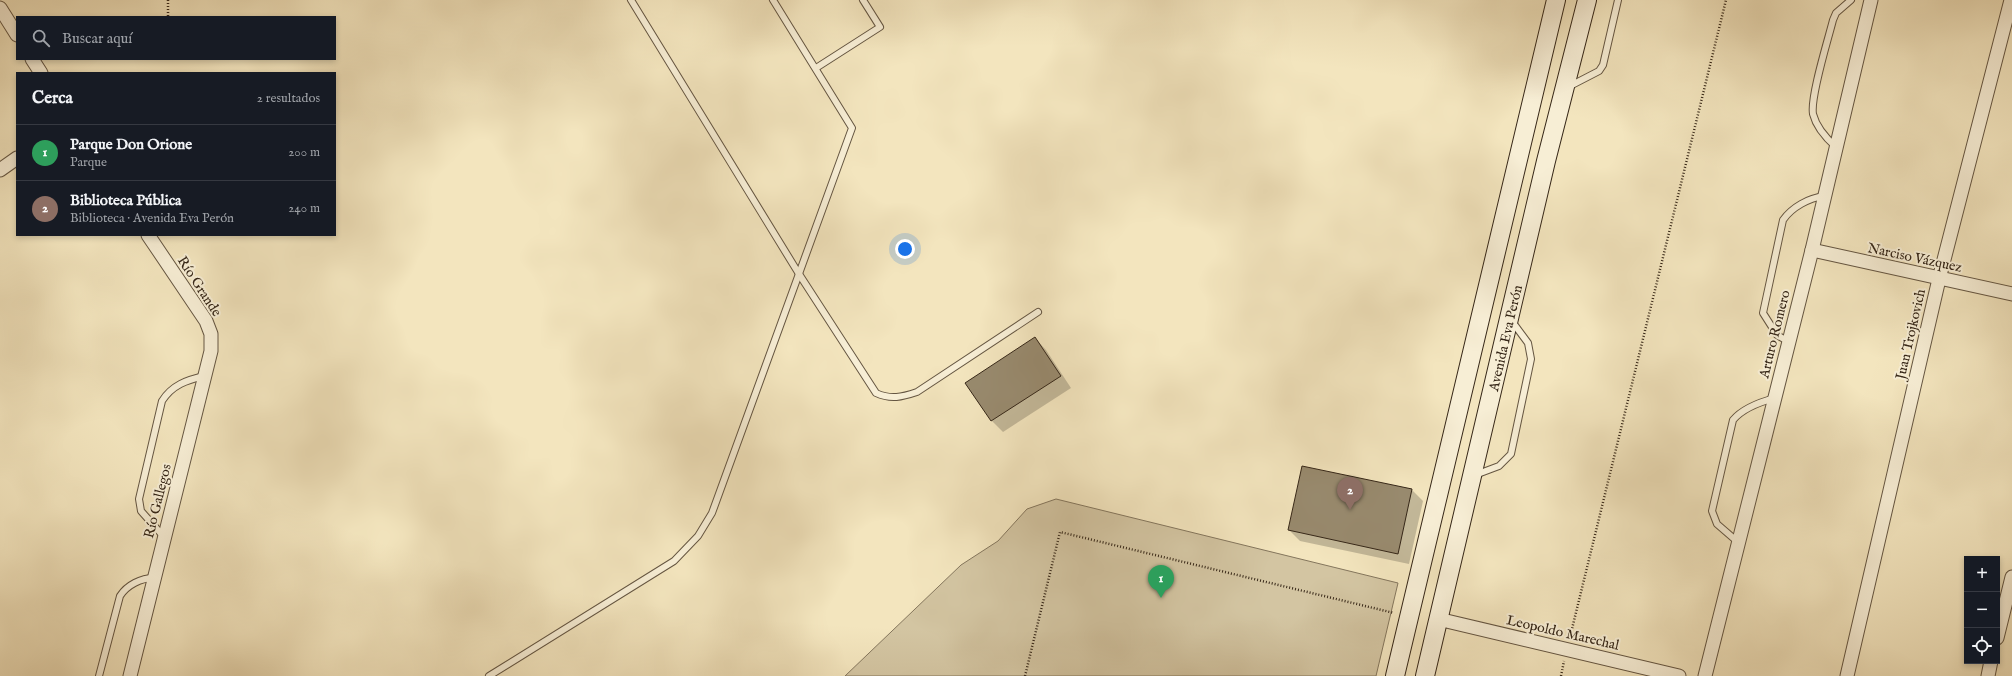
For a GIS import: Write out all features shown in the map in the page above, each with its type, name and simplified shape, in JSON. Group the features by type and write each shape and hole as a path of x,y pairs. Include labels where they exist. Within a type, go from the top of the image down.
{"main road":[{"name":"Avenida Eva Perón","path":"1395,676 1556,0"},
{"name":"Avenida Eva Perón","path":"1425,676 1546,162 1587,0"},
{"path":"1519,157 1546,162"},
{"path":"1444,468 1472,475"}],"street":[{"name":"Arturo Romero","path":"1705,676 1812,250 1871,0"},
{"name":"Juan Trojkovich","path":"1847,676 1939,279 2011,0"},
{"path":"0,8 16,33"},
{"path":"33,60 40,72"},
{"path":"0,170 16,159"},
{"name":"Río Grande","path":"149,236 206,321 211,334"},
{"name":"Narciso Vázquez","path":"1812,250 2012,294"},
{"name":"Río Gallegos","path":"130,676 211,351 211,334"},
{"path":"2000,628 2012,578"},
{"name":"Leopoldo Marechal","path":"1438,619 1680,676"},
{"path":"1988,676 1991,664"}],"lane":[{"path":"632,0 799,274 876,393 884,397 904,397 917,392 1038,312"},
{"path":"489,676 674,561 698,536 712,513 852,128 773,0"},
{"path":"816,68 880,27 863,0"},
{"path":"1565,88 1599,71 1603,65 1618,0"},
{"path":"1836,147 1827,139 1814,116 1813,101 1833,20 1836,14 1851,0"},
{"path":"1789,342 1777,335 1763,313 1783,220 1788,214 1812,198 1824,196"},
{"path":"1472,475 1499,466 1511,454 1531,359 1531,351 1528,343 1509,317"},
{"path":"164,537 141,511 139,499 162,401 170,390 180,384 204,376"},
{"path":"1739,543 1717,524 1712,511 1733,420 1739,413 1764,400 1775,398"},
{"path":"99,676 120,596 124,590 139,581 154,578"}],"path":[{"path":"168,0 168,16"},
{"path":"1561,676 1726,0"},
{"path":"1026,676 1060,532 1409,617"}],"shaded area":[{"path":"1056,499 1398,583 1376,676 845,676 961,565 998,541 1027,509"}],"building":[{"path":"1035,337 1061,376 991,421 965,383"},
{"path":"1302,466 1412,489 1398,554 1288,530"}],"place":[{"name":"Biblioteca Pública","path":"1350,510"},
{"name":"Parque Don Orione","path":"1161,598"}]}
